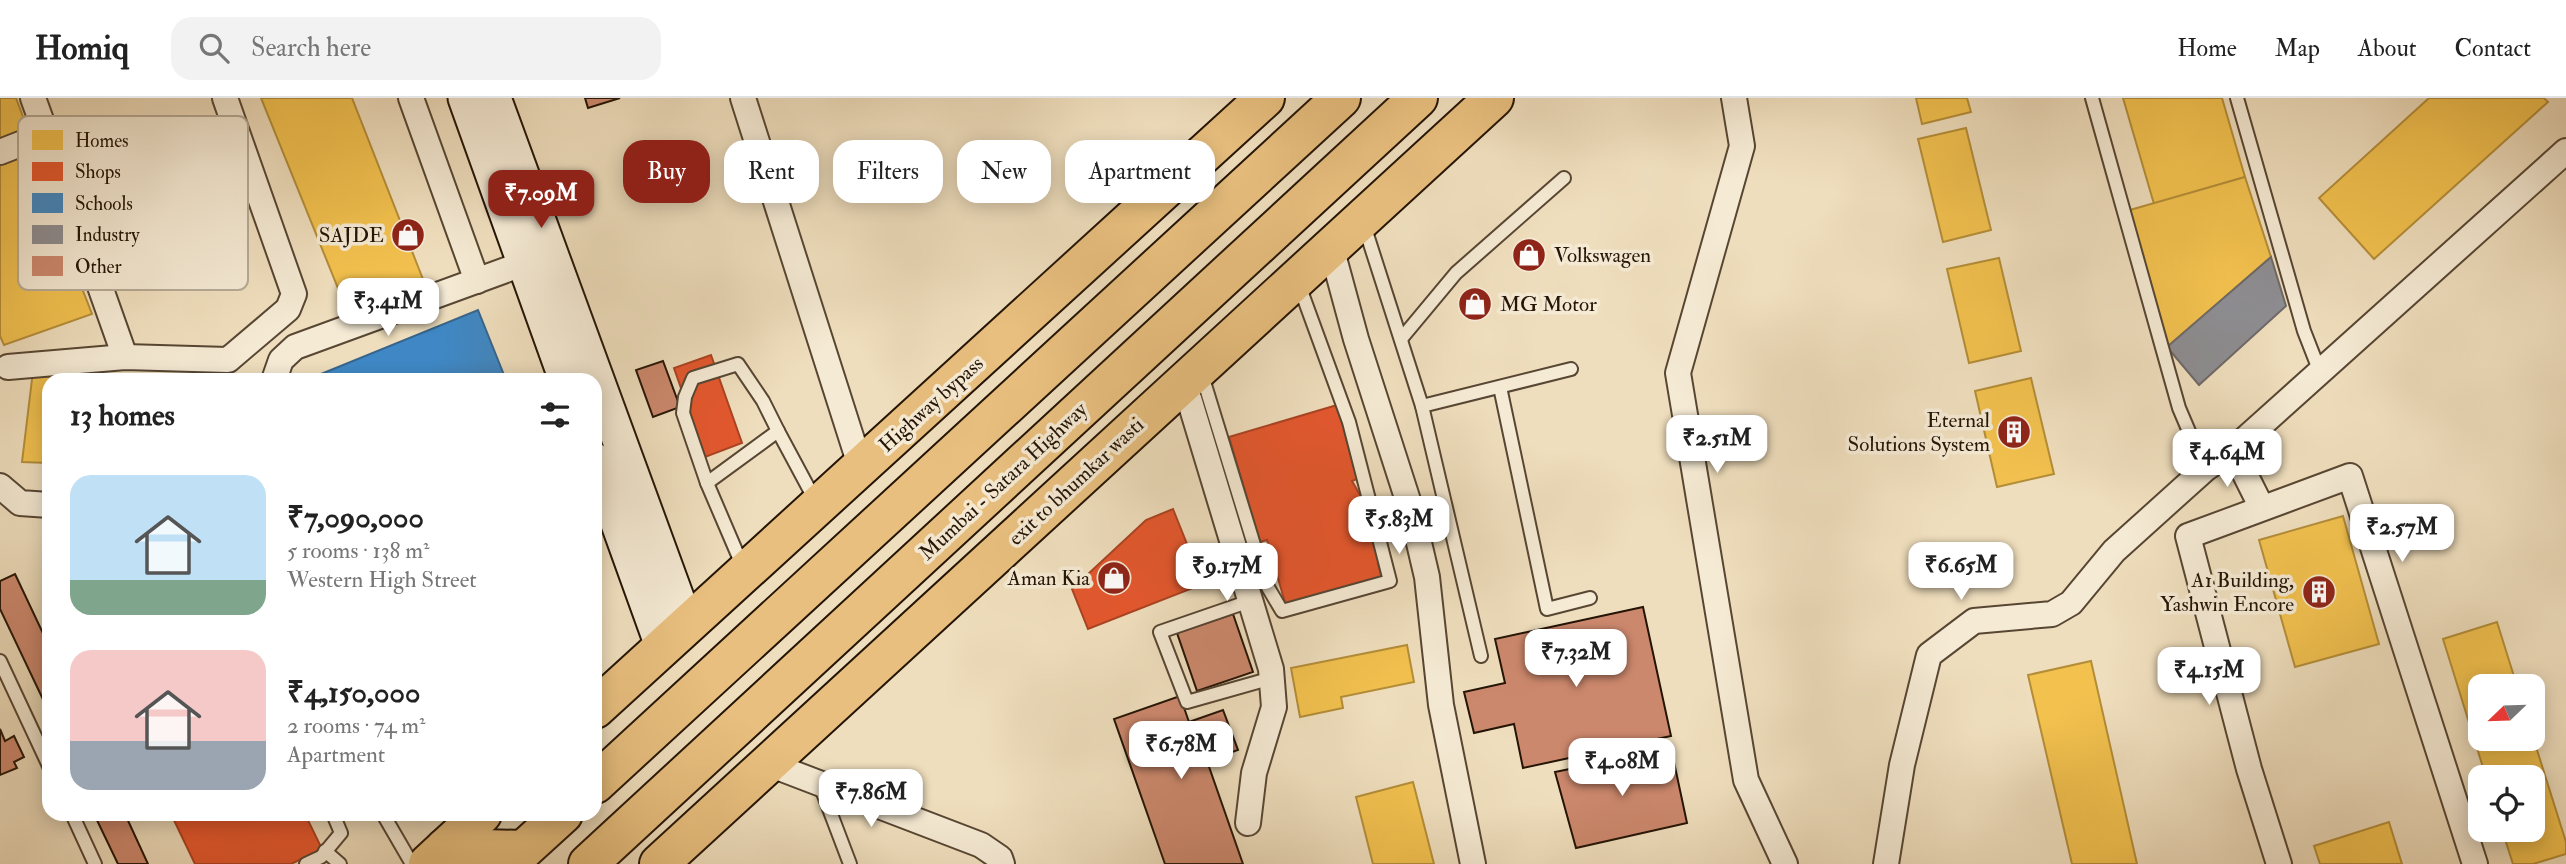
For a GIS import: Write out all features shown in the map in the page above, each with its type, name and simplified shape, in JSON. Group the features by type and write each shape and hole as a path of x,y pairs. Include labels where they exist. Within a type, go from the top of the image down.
{"main road":[{"name":"Highway bypass","path":"602,703 1265,98"},
{"path":"602,778 1341,98"},
{"name":"Mumbai - Satara Highway","path":"588,864 1418,98"},
{"name":"exit to bhumkar wasti","path":"659,864 1493,98"},
{"path":"428,859 474,821"},
{"path":"428,859 516,857 555,821"}],"street":[{"path":"33,98 40,116"},
{"path":"225,98 231,116"},
{"path":"411,98 477,281"},
{"path":"465,98 564,373"},
{"path":"494,98 588,373"},
{"path":"743,98 861,468"},
{"path":"1734,98 1742,146 1678,373 1746,780 1785,864"},
{"path":"0,152 18,145"},
{"path":"1886,864 1902,765 1929,655 1974,621 2052,614 2071,603 2113,551 2205,469 2233,450 2566,151"},
{"path":"8,367 125,357 228,360 288,309 294,294 248,163"},
{"path":"1331,247 1356,340 1412,513 1427,577 1441,705 1474,864"},
{"path":"276,373 281,360 295,347 525,263"},
{"path":"101,290 125,357"},
{"path":"1192,375 1272,678 1274,707 1254,773 1248,823"},
{"path":"603,418 675,636"},
{"path":"2233,450 2262,508"},
{"path":"602,475 675,636"},
{"path":"2279,864 2249,769 2188,536 2350,476 2475,864"},
{"path":"0,486 20,503 42,505"},
{"path":"769,764 981,845 1000,858 1002,864"}],"lane":[{"path":"2092,98 2179,408 2205,469"},
{"path":"2236,98 2304,331 2320,372"},
{"path":"1401,340 1456,273 1564,178"},
{"path":"1362,218 1422,406 1481,656"},
{"path":"1192,375 1266,584 1282,611 1390,581 1349,422 1297,279"},
{"path":"746,573 707,483 683,413 685,397 694,378 738,364 763,401 819,506"},
{"path":"1422,406 1571,369"},
{"path":"1500,387 1546,609 1590,598"},
{"path":"707,483 778,431"},
{"path":"1250,601 1160,632 1187,702 1272,678"},
{"path":"0,661 42,751"},
{"path":"820,784 850,864"},
{"path":"75,821 95,864"},
{"path":"306,864 321,856 341,833 336,821"},
{"path":"390,821 428,859"},
{"path":"326,851 340,864"}],"building: Homes":[{"path":"0,98 16,98 23,116 18,116 18,136 0,142"},
{"path":"261,98 352,98 426,287 346,308"},
{"path":"1916,98 1967,98 1971,112 1922,124"},
{"path":"2123,98 2222,98 2245,177 2154,204"},
{"path":"2429,98 2544,98 2548,102 2374,259 2319,198"},
{"path":"1966,128 1991,230 1943,242 1918,139"},
{"path":"18,154 18,290 83,290 92,314 4,345 0,336 0,161"},
{"path":"2245,177 2271,257 2167,347 2130,210"},
{"path":"1999,258 2021,351 1969,363 1947,269"},
{"path":"33,371 83,373 42,373 42,463 22,462"},
{"name":"Eternal Solutions System","path":"2031,378 2054,474 1997,487 1975,391"},
{"name":"A1 Building, Yashwin Encore","path":"2343,516 2379,644 2295,667 2259,540"},
{"path":"2497,622 2513,674 2468,674 2468,719 2443,639"},
{"path":"1407,645 1414,682 1341,697 1343,708 1300,717 1291,668"},
{"path":"2091,661 2137,864 2072,864 2028,675"},
{"path":"2478,751 2537,751 2542,765 2482,765"},
{"path":"2545,775 2566,842 2566,854 2533,864 2513,864 2506,842 2545,842"},
{"path":"1413,782 1434,864 1373,864 1356,797"},
{"path":"2389,822 2402,864 2320,864 2314,846"}],"building: Shops":[{"path":"711,355 742,443 705,457 674,368"},
{"path":"1337,405 1359,478 1352,481 1364,502 1384,562 1378,564 1382,578 1286,606 1267,540 1260,542 1229,437"},
{"path":"1173,509 1203,584 1088,629 1072,589 1146,520"},
{"path":"174,821 308,821 322,849 291,864 195,864"}],"building: Schools":[{"path":"478,310 503,373 323,373"}],"building: Industry":[{"path":"2271,257 2286,306 2199,385 2167,347"}],"building: Other":[{"path":"585,98 620,98 588,108"},
{"path":"663,361 680,407 653,417 636,370"},
{"path":"15,574 42,631 42,697 0,609 0,581"},
{"path":"1643,607 1671,736 1523,768 1514,724 1474,733 1464,692 1505,683 1495,639"},
{"path":"1233,614 1253,672 1197,691 1177,633"},
{"path":"1180,696 1189,722 1223,710 1238,750 1207,761 1243,864 1165,864 1114,719"},
{"path":"0,729 5,741 14,736 24,757 14,762 17,768 0,775"},
{"path":"1671,748 1687,823 1576,848 1555,772"},
{"path":"97,821 128,821 148,864 118,864"}],"place":[{"name":"SAJDE","path":"408,235"},
{"name":"Volkswagen","path":"1529,255"},
{"name":"MG Motor","path":"1475,304"},
{"name":"Eternal Solutions System","path":"2014,432"},
{"name":"Aman Kia","path":"1114,578"},
{"name":"A1 Building, Yashwin Encore","path":"2319,592"}]}
